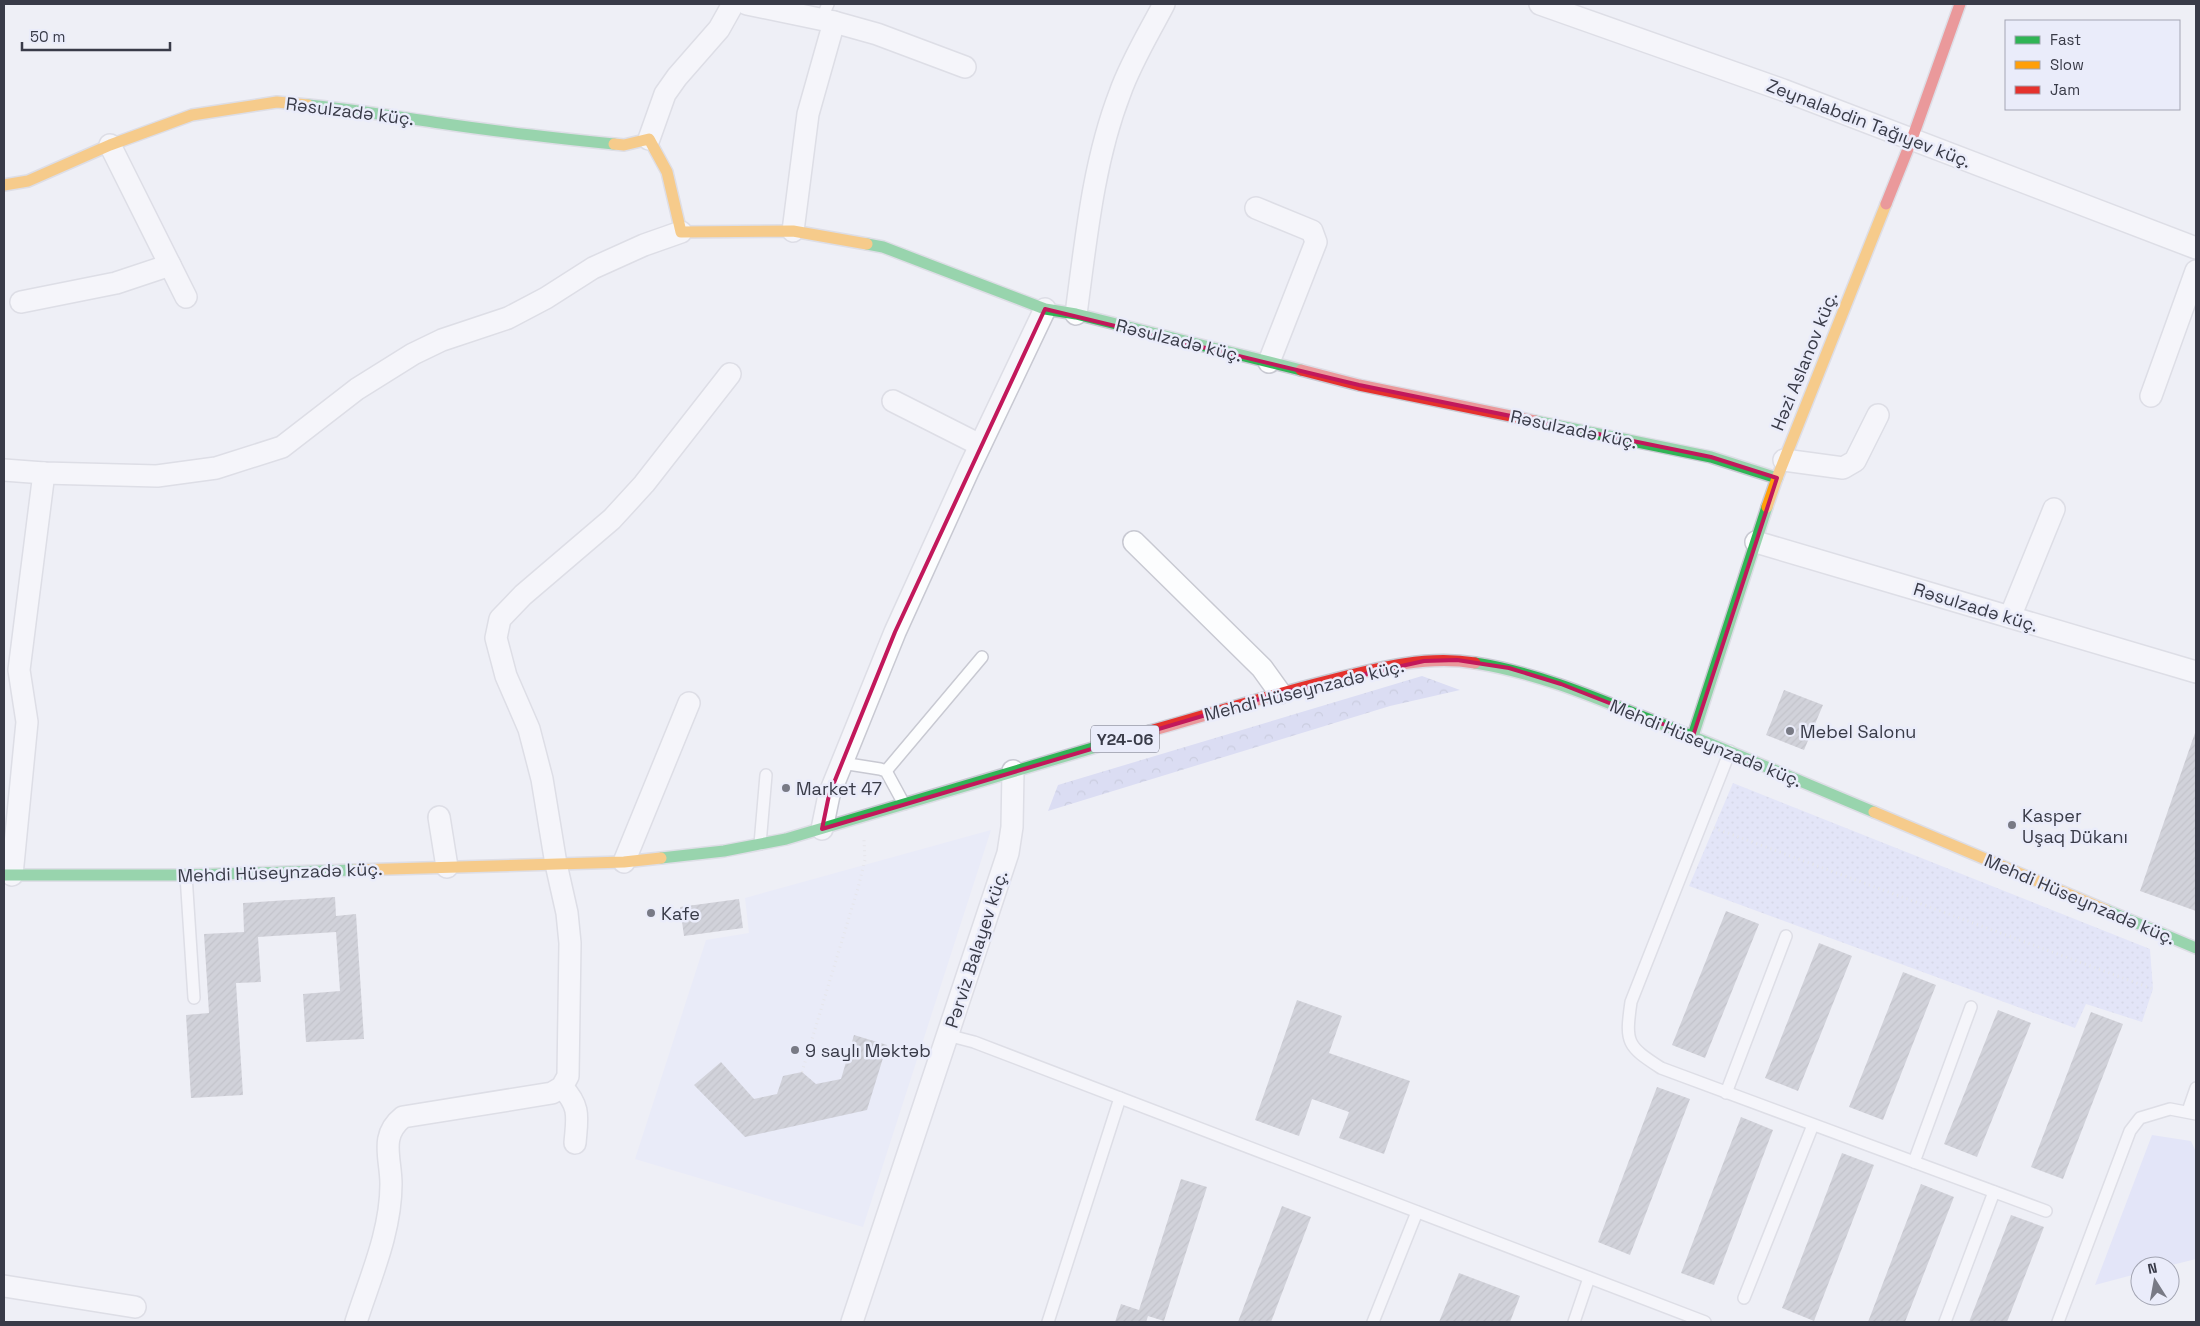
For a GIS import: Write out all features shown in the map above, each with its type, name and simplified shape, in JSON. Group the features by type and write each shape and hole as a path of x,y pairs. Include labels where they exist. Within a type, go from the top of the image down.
{"main road":[{"name":"Həzi Aslanov küç.","path":"1693,736 1781,469 1912,139 1960,4"},
{"name":"Rəsulzadə küç.","path":"4,185 28,181 110,145 192,115 277,102 356,109 439,123 552,138 624,145 649,139"},
{"path":"649,139 667,172 681,232"},
{"name":"Rəsulzadə küç.","path":"681,232 793,231 883,247 1045,309 1076,314 1359,385 1711,457 1781,469"},
{"name":"Mehdi Hüseynzadə küç.","path":"8,875 186,875 624,862 724,852 822,829 1280,693 1388,666 1424,661 1457,660 1509,668 1561,684 1730,751 2196,948"}],"street":[{"path":"649,139 665,94 677,77 720,29 733,4"},
{"path":"747,4 828,15 965,67"},
{"path":"1076,314 1089,213 1106,136 1120,92 1164,4"},
{"name":"Zeynalabdin Tağıyev küç.","path":"1540,4 1783,90 2196,248"},
{"path":"793,231 808,114 828,15"},
{"path":"110,145 186,297"},
{"path":"1256,208 1312,231 1316,242 1269,362"},
{"path":"4,470 157,476 216,468 282,447 356,389 413,354 442,340 508,318 546,298 593,268 644,245 681,232"},
{"path":"21,302 116,283 170,265"},
{"path":"2151,396 2196,271"},
{"path":"822,829 829,795 895,632 980,445 1045,309"},
{"path":"356,1322 388,1222 391,1185 387,1141 393,1125 402,1117 552,1093 562,1087 568,1076 570,942 567,913 556,864 542,779 530,729 506,676 496,638 500,619 523,596 612,519 644,484 730,374"},
{"path":"893,401 980,445"},
{"path":"1781,469 1843,468 1855,461 1878,415"},
{"path":"8,875 27,722 19,670 44,473"},
{"path":"2010,617 2054,509"},
{"path":"1134,542 1262,668 1280,693"},
{"name":"Rəsulzadə küç.","path":"1756,542 2196,672"},
{"path":"624,862 688,703"},
{"name":"Pərviz Balayev küç.","path":"852,1322 1008,853 1012,827 1013,772"},
{"path":"439,817 447,867"},
{"path":"562,1087 572,1098 578,1112 575,1143"},
{"path":"4,1286 135,1307"}],"lane":[{"path":"886,771 982,657"},
{"path":"1730,751 1631,1002 1626,1030 1635,1051 1661,1068 2046,1211"},
{"path":"842,763 880,768 886,771 904,804"},
{"path":"760,845 766,775"},
{"path":"186,875 194,998"},
{"path":"1726,1093 1786,936"},
{"path":"1914,1162 1971,1007"},
{"path":"947,1034 974,1042 1705,1322"},
{"path":"2058,1322 2130,1131 2140,1118 2156,1112 2170,1109 2192,1112 2196,1088"},
{"path":"1048,1322 1120,1098"},
{"path":"1744,1298 1813,1125"},
{"path":"1945,1322 1994,1192"},
{"path":"1373,1322 1417,1212"},
{"path":"1574,1322 1589,1278"}],"path":[{"path":"802,1072 863,869 865,860 864,840 860,818"},
{"path":"1714,828 2153,988"}],"highlighted area":[{"path":"1045,309 1359,385 1711,457 1777,478 1693,736 1561,684 1509,668 1457,660 1424,661 1280,693 822,829 829,795 895,632"}],"shaded area":[{"path":"1733,783 2150,949 2153,989 2142,1022 2086,1004 2075,1028 1689,886"},
{"name":"9 saylı Məktəb","path":"991,830 863,1227 635,1159 706,940 749,933 745,898"},
{"path":"2152,1135 2191,1141 2196,1152 2196,1259 2180,1263 2180,1256 2130,1256 2130,1276 2095,1285"}],"green space":[{"path":"1422,676 1460,690 1390,706 1048,811 1058,785"}],"building":[{"path":"1784,690 1823,705 1804,750 1766,735"},
{"path":"2196,730 2196,911 2140,891"},
{"path":"335,897 336,916 356,914 364,1039 306,1042 303,994 340,991 336,932 258,937 261,982 236,983 243,1095 191,1098 186,1015 209,1013 204,934 244,932 243,903"},
{"path":"739,899 743,928 684,936 680,907"},
{"path":"1726,911 1759,924 1705,1058 1672,1045"},
{"path":"1819,943 1852,956 1798,1091 1765,1078"},
{"path":"1903,972 1936,985 1883,1120 1849,1107"},
{"path":"1297,1000 1342,1016 1329,1053 1410,1081 1384,1154 1339,1138 1349,1112 1312,1099 1299,1136 1255,1120"},
{"path":"1998,1010 2031,1023 1977,1157 1944,1144"},
{"path":"2091,1012 2123,1024 2063,1179 2031,1167"},
{"path":"854,1035 887,1045 867,1110 745,1137 694,1085 721,1062 754,1099 777,1094 783,1076 802,1072 816,1084 841,1079"},
{"path":"1657,1087 1690,1099 1630,1255 1598,1242"},
{"path":"1741,1117 1773,1130 1714,1285 1681,1273"},
{"path":"1842,1153 1874,1165 1814,1321 1782,1308"},
{"path":"1181,1179 1207,1187 1164,1321 1148,1316 1146,1322 1115,1322 1121,1304 1139,1310"},
{"path":"1921,1184 1954,1197 1905,1322 1868,1322"},
{"path":"1282,1206 1311,1217 1271,1322 1238,1322"},
{"path":"2011,1215 2044,1227 2007,1322 1969,1322"},
{"path":"1459,1273 1520,1296 1510,1322 1439,1322"}],"traffic: fast":[{"path":"308,105 505,132 614,144"},
{"path":"867,244 883,247 1045,309 1076,314 1301,370"},
{"path":"1535,421 1711,457 1777,478"},
{"path":"1693,736 1767,507"},
{"path":"1475,663 1518,672 1580,692 1874,812"},
{"path":"661,858 724,851 786,839 1150,731"},
{"path":"4,875 186,875 355,870"},
{"path":"2106,910 2196,948"}],"traffic: slow":[{"path":"4,185 28,181 110,145 192,115 277,102 308,105"},
{"path":"614,144 624,145 649,139 667,172 681,232 793,231 867,244"},
{"path":"1767,507 1886,204"},
{"path":"1874,812 2106,910"},
{"path":"355,870 624,862 661,858"}],"traffic: jam":[{"path":"1886,204 1912,139 1960,4"},
{"path":"1301,370 1359,385 1535,421"},
{"path":"1150,731 1286,692 1384,667 1438,661 1475,663"}],"place":[{"name":"Mebel Salonu","path":"1790,731"},
{"name":"Market 47","path":"786,788"},
{"name":"Kasper Uşaq Dükanı","path":"2012,825"},
{"name":"Kafe","path":"651,913"},
{"name":"9 saylı Məktəb","path":"795,1050"}]}
